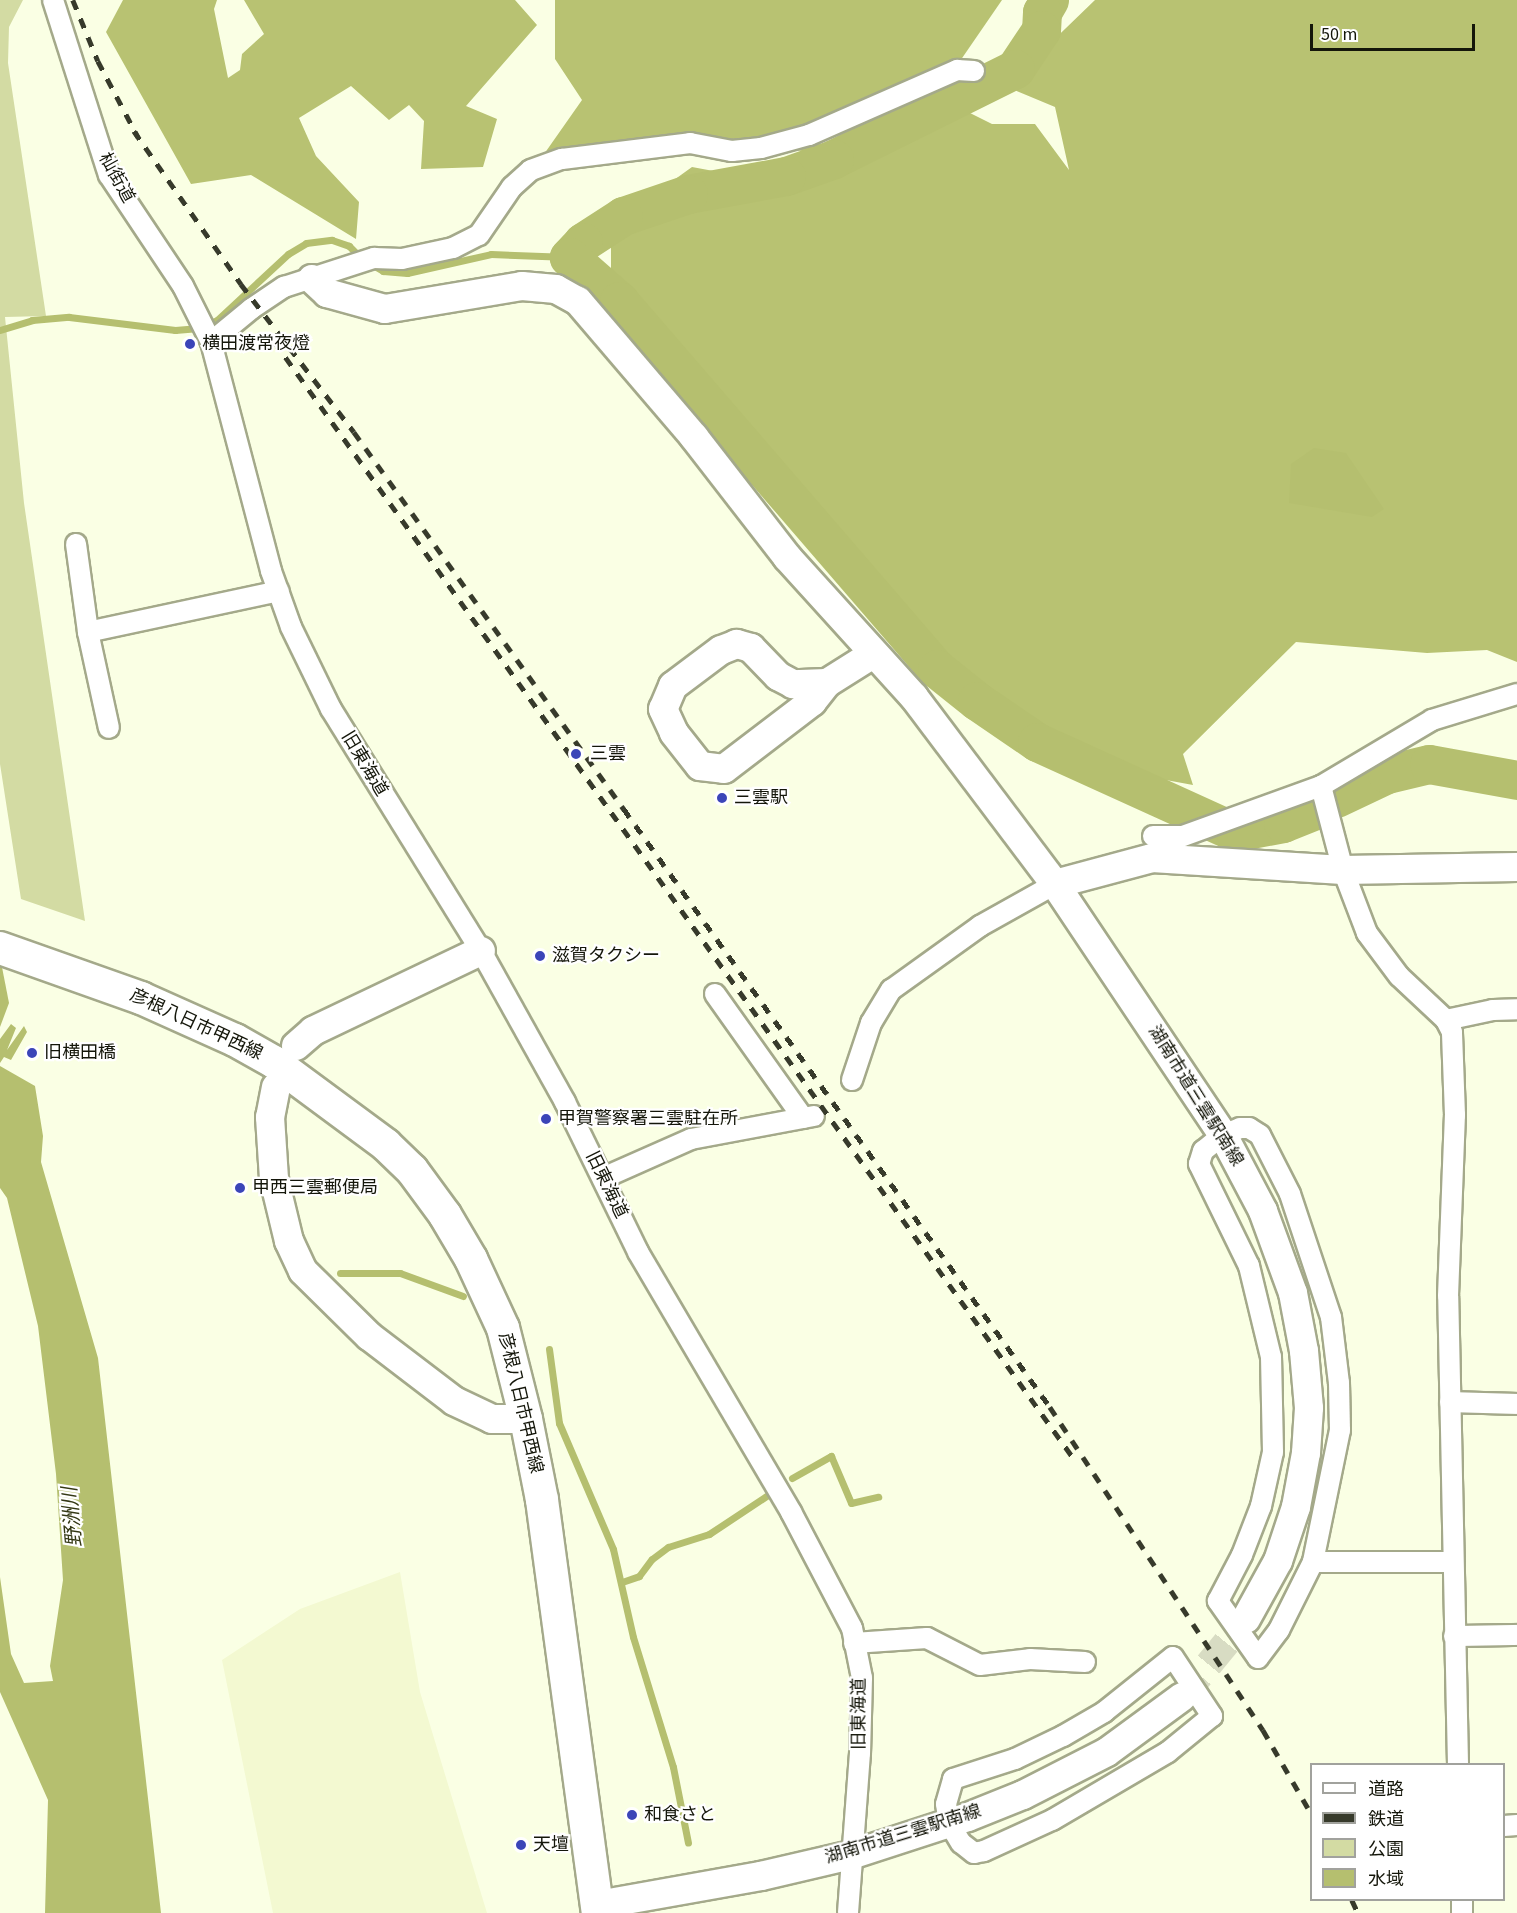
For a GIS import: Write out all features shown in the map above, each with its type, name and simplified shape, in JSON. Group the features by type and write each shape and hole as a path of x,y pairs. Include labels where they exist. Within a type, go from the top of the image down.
{"main road":[{"name":"彦根八日市甲西線","path":"0,948 141,998 235,1040 292,1073 354,1117 412,1170 450,1224 489,1295 513,1361 526,1419 542,1500 598,1909"}],"street":[{"name":"杣街道","path":"53,0 109,175 183,285 207,333"},
{"path":"207,333 284,287 375,258 402,259 453,248 479,235 512,187 531,170 562,159 690,143 732,150 761,148 809,135 957,70 974,71"},
{"name":"湖南市道三雲駅南線","path":"312,279 327,293 385,309 522,286 556,289 578,301 694,437 787,557 914,697 1055,884 1223,1135 1263,1211 1293,1293 1304,1351 1309,1408 1296,1507 1278,1561 1246,1619"},
{"name":"旧東海道","path":"207,333 255,517 279,591 291,627 331,709 481,951 603,1178 638,1252 791,1512 852,1629 861,1688 848,1913"},
{"path":"76,544 88,632 109,728"},
{"path":"88,632 279,591"},
{"path":"826,683 808,686 778,676 751,648 737,644 721,650 673,686 663,709 674,733 700,766 724,769 812,702 826,683 873,654"},
{"path":"761,741 775,705 778,676"},
{"path":"1153,836 1183,836 1321,786 1432,720 1517,694"},
{"path":"1321,786 1343,870 1367,933 1399,976 1446,1020 1452,1032 1455,1068 1448,1296 1458,1763"},
{"path":"852,1080 872,1023 891,990 980,926 1055,884 1152,858 1343,870 1517,867"},
{"path":"296,1046 313,1031 481,951"},
{"path":"603,1178 691,1139 809,1117 715,994"},
{"path":"1446,1020 1493,1010 1517,1010"},
{"path":"276,1087 270,1117 274,1179 289,1241 303,1271 369,1336 454,1401 492,1419 526,1419"},
{"path":"1249,1128 1260,1135 1290,1194 1331,1317 1339,1383 1340,1430 1312,1562 1279,1630 1258,1658 1218,1601 1242,1556 1261,1506 1273,1452 1274,1400 1271,1357 1249,1266 1199,1164 1203,1151 1223,1135 1249,1128"},
{"path":"1450,1402 1517,1404"},
{"path":"1312,1562 1452,1562"},
{"path":"1454,1636 1517,1635"},
{"path":"855,1643 927,1638 980,1665 1030,1659 1085,1662"},
{"path":"1173,1657 1212,1716 1168,1752 1102,1793 984,1851 968,1849 950,1823 945,1798 954,1779 1016,1759 1063,1736 1104,1712 1173,1657"},
{"name":"湖南市道三雲駅南線","path":"598,1909 851,1855 950,1823 1068,1773 1107,1752 1182,1697"}],"shaded area":[{"path":"123,0 217,0 214,9 228,78 240,70 242,54 264,34 244,0 515,0 537,25 466,106 497,119 483,167 421,169 424,121 409,105 389,120 351,86 299,118 316,156 359,202 356,239 251,175 191,184 106,32"},
{"path":"555,0 1002,0 958,64 872,101 810,152 731,142 542,157 582,100 555,59"},
{"path":"1095,0 1517,0 1517,662 1487,650 1427,653 1296,642 1183,754 1193,785 1090,766 1032,744 976,705 659,346 611,284 611,219 624,201 667,185 692,167 735,175 799,167 863,129 941,92 968,112 992,124 1035,124 1069,170 1055,107 1012,89 1036,57"},
{"path":"400,1572 420,1692 487,1913 273,1913 222,1660 300,1609"}],"green space":[{"path":"0,0 23,0 9,27 8,63 46,316 5,317 24,503 85,921 21,899 0,764"}],"water":[{"path":"1314,448 1346,453 1384,509 1372,517 1289,503 1291,464"},
{"path":"0,957 9,1003 0,1027"},
{"path":"11,1024 16,1028 7,1050 24,1026 27,1032 11,1060 4,1057 0,1063 0,1039"},
{"name":"野洲川","path":"0,1066 35,1086 43,1136 41,1162 98,1358 161,1913 45,1913 48,1800 0,1692 0,1577 11,1654 24,1683 53,1681 50,1666 63,1580 56,1474 38,1326 7,1198 0,1188"}],"waterway":[{"path":"1049,0 1042,12 1041,30 1015,69 834,159 786,176 688,194 623,216 583,242 569,257 619,301 937,669 977,701 1037,742 1235,832 1283,823 1312,811"},
{"path":"0,330 32,320 69,317 175,330 199,328 217,320 288,254 306,243 332,240 349,246 362,259"},
{"path":"371,264 383,271 407,273 491,254 569,257"},
{"path":"1336,798 1387,774 1429,764 1517,780"},
{"path":"340,1273 400,1273 463,1296"},
{"path":"549,1349 559,1423 613,1549 633,1637 673,1767 688,1843"},
{"path":"792,1478 831,1456 851,1503 878,1497"},
{"path":"622,1582 639,1576 652,1559 668,1547 709,1534 774,1491"}],"tunnel":[{"path":"1182,1697 1246,1619"}],"railway":[{"path":"73,0 98,61 138,137"},
{"path":"134,131 241,284 354,432 1050,1407 1263,1730 1310,1812"},
{"path":"274,341 1072,1456"},
{"path":"1352,1901 1358,1913"}],"place":[{"name":"横田渡常夜燈","path":"190,344"},
{"name":"三雲","path":"576,754"},
{"name":"三雲駅","path":"722,798"},
{"name":"滋賀タクシー","path":"540,956"},
{"name":"旧横田橋","path":"32,1053"},
{"name":"甲賀警察署三雲駐在所","path":"546,1119"},
{"name":"甲西三雲郵便局","path":"240,1188"},
{"name":"和食さと","path":"632,1815"},
{"name":"天壇","path":"521,1845"}]}
